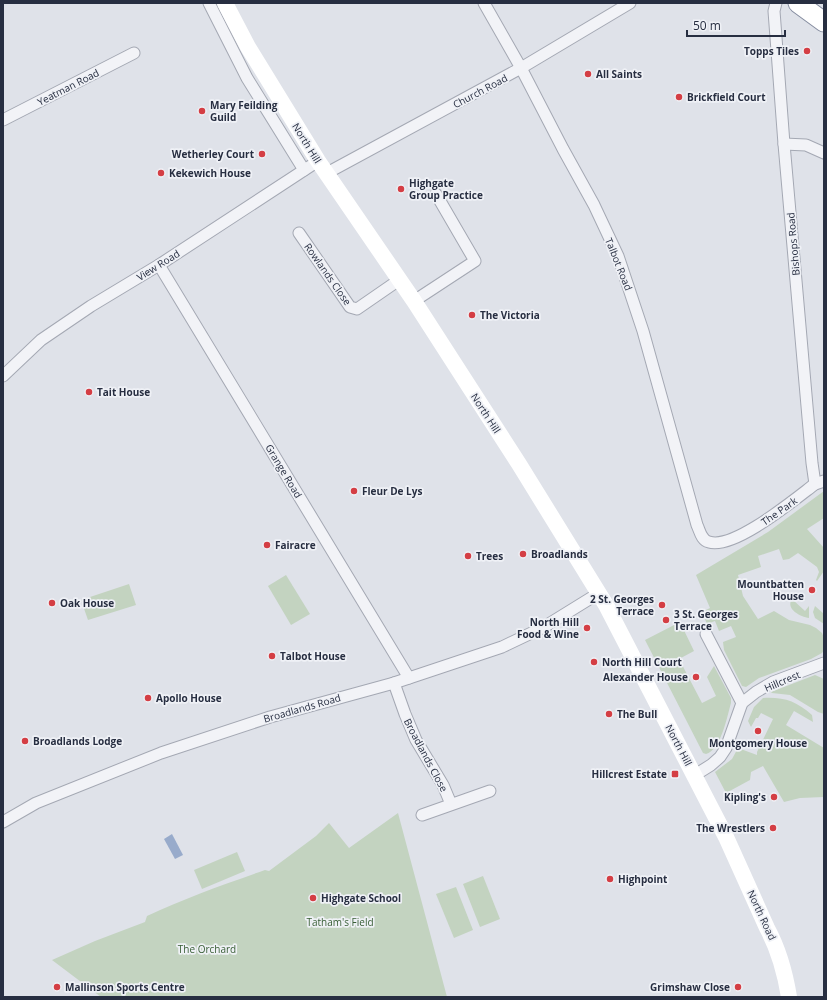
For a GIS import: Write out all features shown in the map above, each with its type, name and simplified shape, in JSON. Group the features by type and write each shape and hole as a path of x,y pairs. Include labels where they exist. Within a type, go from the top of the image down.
{"highway":[{"path":"798,3 824,22"}],"main road":[{"name":"North Hill","path":"225,3 248,47 323,167 414,301 519,464 599,593 726,837"},
{"name":"North Road","path":"726,837 767,928 775,941 784,970 789,997"}],"street":[{"name":"North Hill","path":"209,3 247,78 304,170"},
{"name":"Talbot Road","path":"484,3 521,68 562,149 594,205 618,256 643,331 697,525 702,537 709,542"},
{"name":"Church Road","path":"323,167 521,68 630,3"},
{"name":"Bishops Road","path":"776,3 774,11 784,144 812,463 820,483"},
{"name":"Yeatman Road","path":"4,117 134,53"},
{"path":"784,144 806,145 824,153"},
{"name":"View Road","path":"3,376 41,340 91,306 158,265 304,170 323,167"},
{"path":"414,301 475,261 436,194"},
{"name":"Rowlands Close","path":"299,233 350,307 358,309 399,280"},
{"name":"Grange Road","path":"158,265 409,678"},
{"name":"The Park","path":"709,542 726,542 764,523 820,483"},
{"name":"Broadlands Road","path":"3,822 36,803 161,753 270,717 394,683 502,647 544,627 599,593"},
{"path":"695,775 720,757 726,748 742,703 706,634"},
{"name":"Hillcrest","path":"742,703 756,692 773,682 824,663"},
{"name":"Broadlands Close","path":"394,683 416,740 443,785 451,804"},
{"name":"Broadlands Close","path":"422,815 490,790"}],"green space":[{"path":"824,491 824,518 807,529 824,548 824,571 817,581 819,572 817,567 798,553 789,559 783,560 779,549 758,556 761,567 738,575 743,596 758,619 774,611 789,620 810,625 822,633 824,638 824,650 822,653 811,659 759,678 746,687 742,686 724,650 723,642 736,637 731,626 719,631 715,621 707,624 702,612 710,608 696,575 768,532"},
{"path":"286,575 310,614 291,625 268,586"},
{"path":"129,584 136,605 88,620 81,600"},
{"path":"792,599 805,611 809,606 809,618 798,614 792,609 790,603"},
{"path":"815,606 824,614 824,624 815,618 813,612"},
{"path":"680,622 694,651 679,659 702,703 716,696 707,677 714,666 731,698 728,716 723,732 716,746 706,754 703,753 645,640"},
{"path":"815,675 824,679 824,714 790,695 771,692"},
{"path":"763,698 784,699 801,706 812,715 813,722 794,711 786,725 824,748 824,797 800,798 784,802 763,766 751,772 750,780 726,793 715,772 732,759 738,748 757,755 757,752 773,719 761,713 751,727 748,721 754,707"},
{"name":"Tatham's Field","path":"398,813 447,997 101,997 52,960 95,941 145,922 147,916 176,903 265,870 269,871 316,836 329,823 349,848"},
{"path":"237,852 245,871 202,889 194,870"},
{"path":"483,876 500,919 480,927 463,884"},
{"path":"456,887 473,930 454,938 436,894"}],"water":[{"path":"172,834 183,855 175,859 164,839"}],"place":[{"name":"Topps Tiles","path":"807,51"},
{"name":"All Saints","path":"588,74"},
{"name":"Brickfield Court","path":"679,97"},
{"name":"Mary Feilding Guild","path":"202,111"},
{"name":"Wetherley Court","path":"262,154"},
{"name":"Kekewich House","path":"161,173"},
{"name":"Highgate Group Practice","path":"401,189"},
{"name":"The Victoria","path":"472,315"},
{"name":"Tait House","path":"89,392"},
{"name":"Fleur De Lys","path":"354,491"},
{"name":"Fairacre","path":"267,545"},
{"name":"Broadlands","path":"523,554"},
{"name":"Trees","path":"468,556"},
{"name":"Mountbatten House","path":"812,590"},
{"name":"Oak House","path":"52,603"},
{"name":"2 St. Georges Terrace","path":"662,605"},
{"name":"3 St. Georges Terrace","path":"666,620"},
{"name":"North Hill Food & Wine","path":"587,628"},
{"name":"Talbot House","path":"272,656"},
{"name":"North Hill Court","path":"594,662"},
{"name":"Alexander House","path":"696,677"},
{"name":"Apollo House","path":"148,698"},
{"name":"The Bull","path":"609,714"},
{"name":"Montgomery House","path":"758,731"},
{"name":"Broadlands Lodge","path":"25,741"},
{"name":"Hillcrest Estate","path":"675,774"},
{"name":"Kipling's","path":"774,797"},
{"name":"The Wrestlers","path":"773,828"},
{"name":"Highpoint","path":"610,879"},
{"name":"Highgate School","path":"313,898"},
{"name":"Mallinson Sports Centre","path":"57,987"},
{"name":"Grimshaw Close","path":"738,987"}],"park label":[{"name":"The Orchard","path":"207,949"}]}
